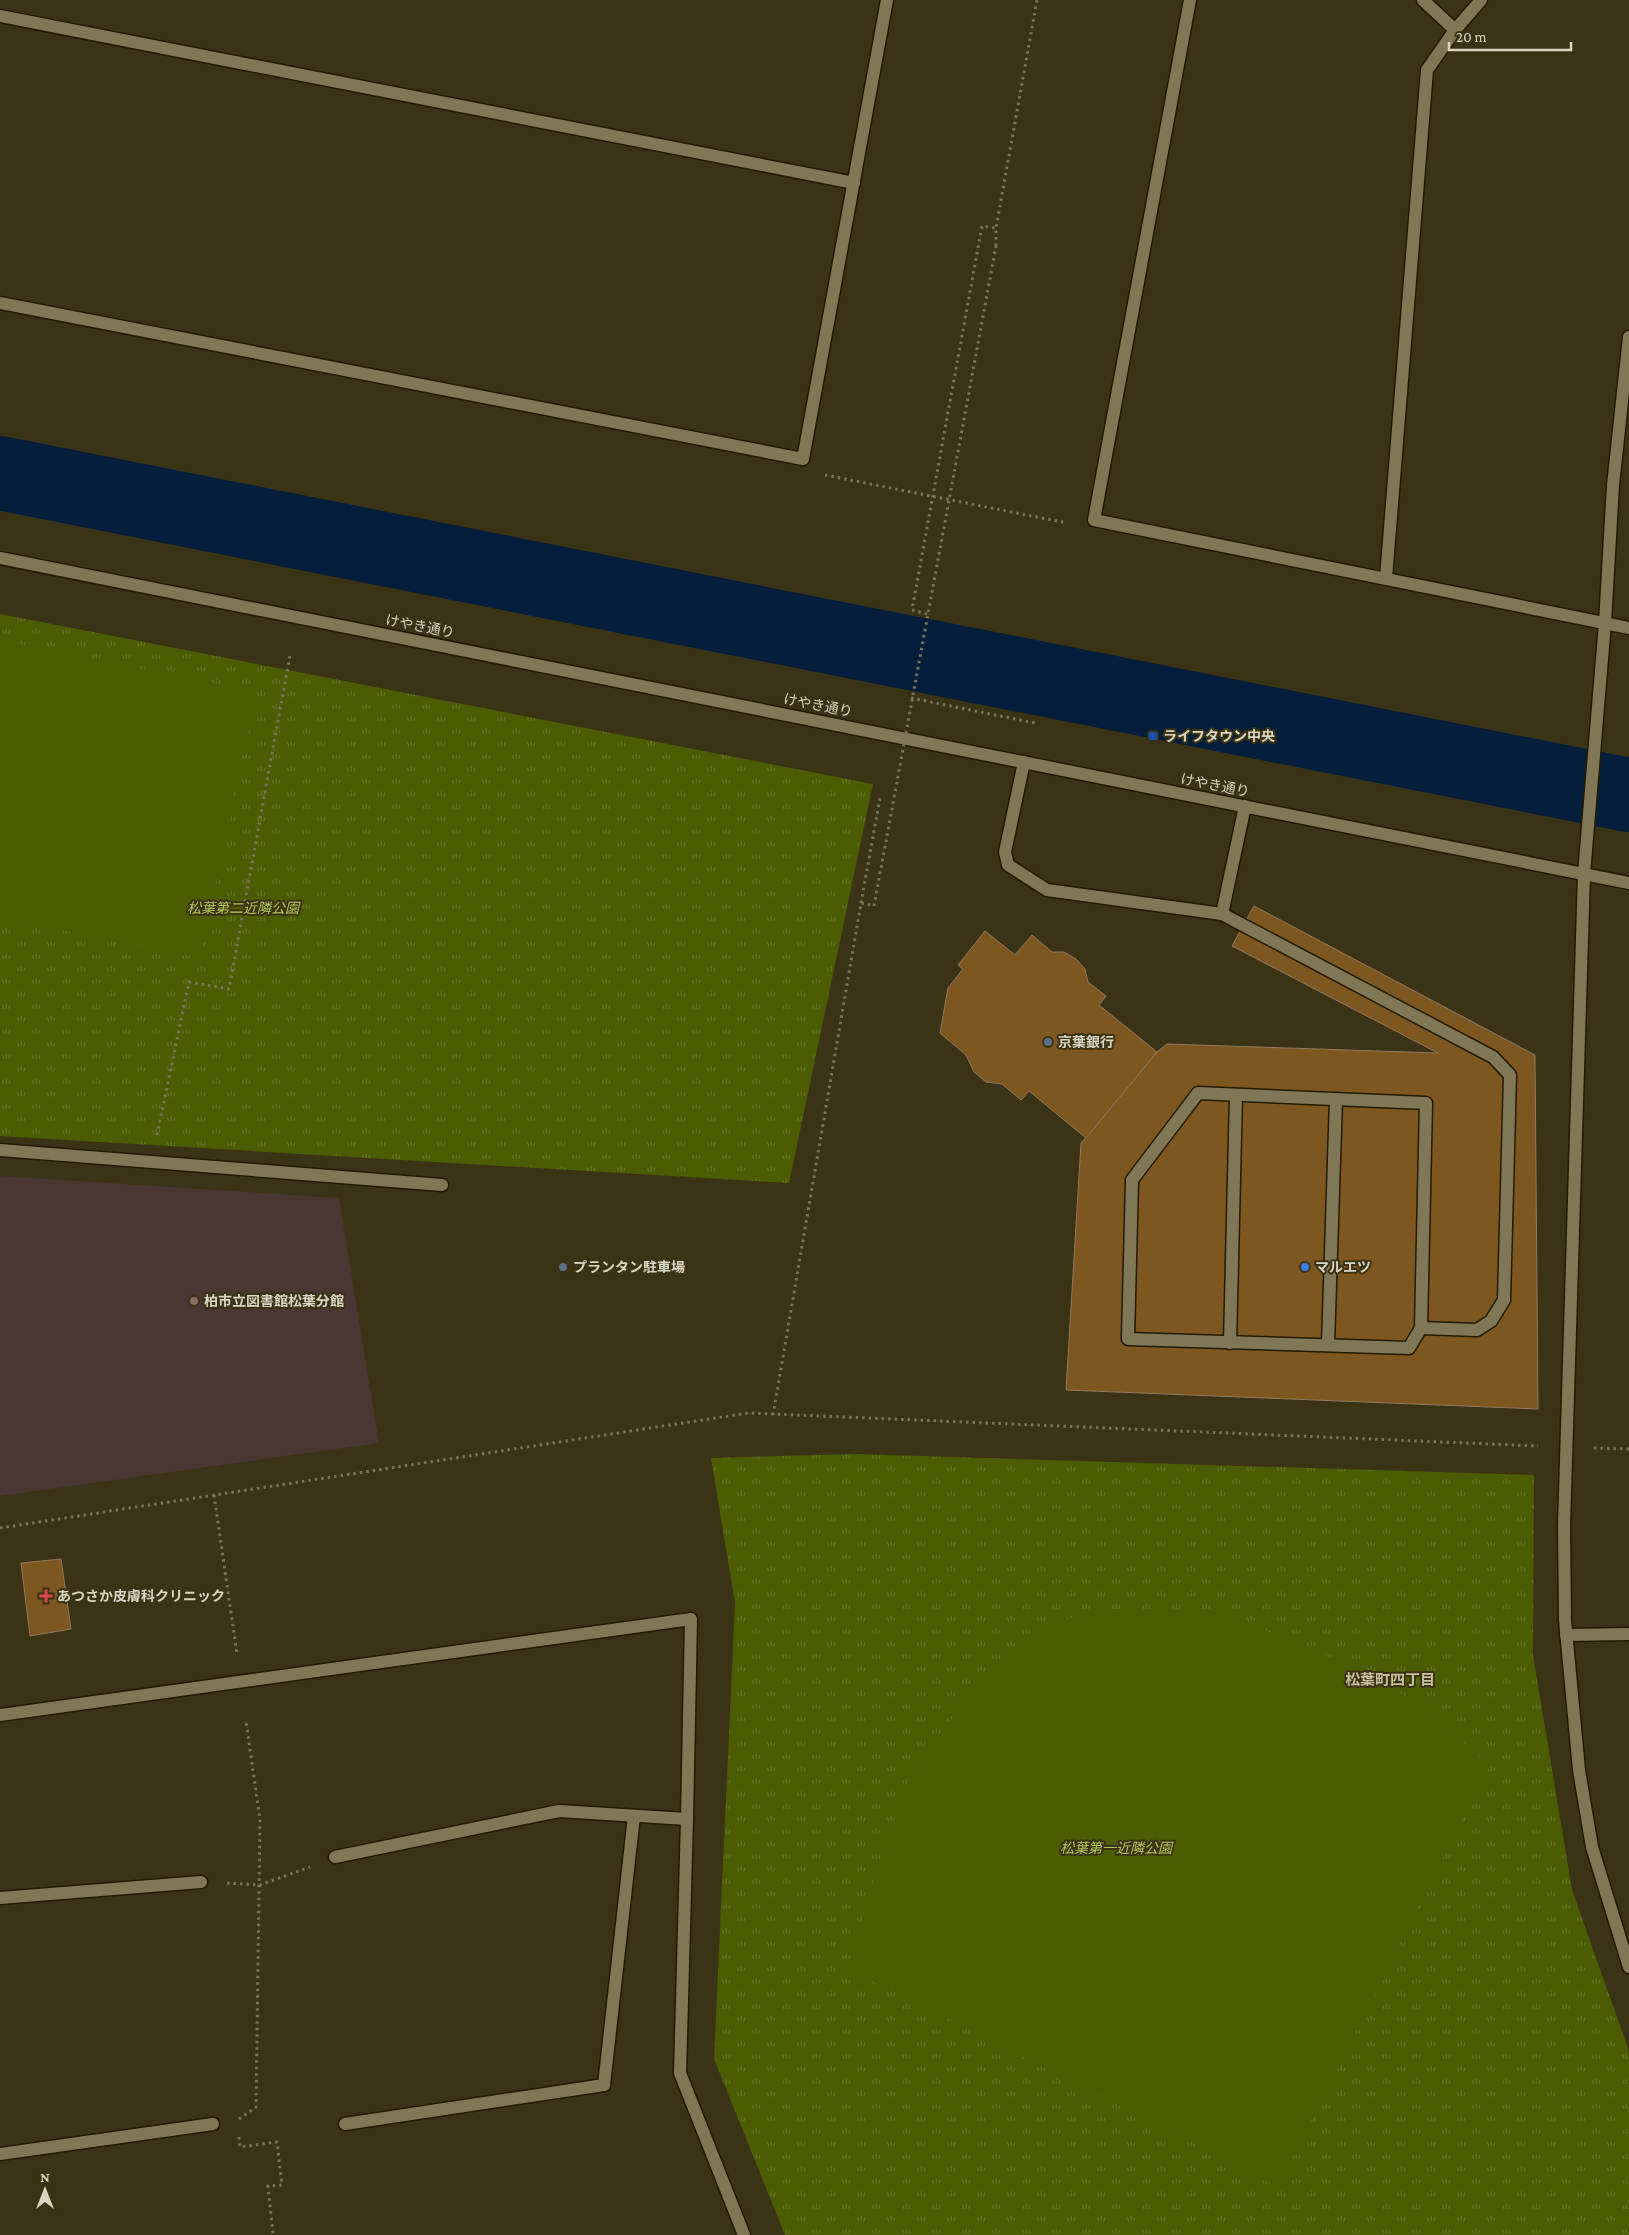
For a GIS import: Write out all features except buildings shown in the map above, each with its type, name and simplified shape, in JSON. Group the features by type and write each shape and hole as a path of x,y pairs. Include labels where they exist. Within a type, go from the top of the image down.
{"street":[{"path":"0,303 803,459 886,0"},
{"path":"1190,0 1094,520 1629,628"},
{"path":"1422,0 1455,30"},
{"path":"1386,578 1427,70 1455,30 1481,0"},
{"path":"0,16 854,183"},
{"path":"1629,337 1614,485 1605,623 1584,874 1564,1525 1566,1635 1579,1770 1592,1847 1629,1968"},
{"name":"けやき通り","path":"0,558 1629,883"},
{"path":"1024,762 1005,852 1008,864 1046,890 1222,914 1493,1057 1510,1075 1512,1091 1504,1300 1491,1322 1477,1330 1421,1328"},
{"path":"1222,914 1245,806"},
{"path":"1198,1093 1336,1099 1426,1103 1421,1328 1409,1348 1128,1339 1132,1180 1198,1093"},
{"path":"1230,1343 1236,1095"},
{"path":"1328,1345 1336,1099"},
{"path":"0,1150 442,1185"},
{"path":"0,1715 691,1619 680,2073 744,2235"},
{"path":"1566,1635 1629,1634"},
{"path":"335,1858 559,1811 687,1819"},
{"path":"346,2124 604,2085 634,1816"},
{"path":"0,1898 201,1882"},
{"path":"0,2154 213,2124"}],"path":[{"path":"861,903 874,906 996,246 996,228 1037,0"},
{"path":"927,614 912,610 932,497 982,226 996,228"},
{"path":"803,459 823,475 1073,524 1094,520"},
{"path":"151,1162 189,982 229,989 290,656"},
{"path":"911,698 1036,723"},
{"path":"773,1415 880,798"},
{"path":"0,1528 739,1415 1629,1449"},
{"path":"214,1495 238,1659"},
{"path":"213,2124 237,2120 256,2107 260,1820 246,1721"},
{"path":"260,1885 335,1858"},
{"path":"237,2120 240,2147 277,2142 282,2185 268,2186 272,2235"}],"shaded area":[{"path":"0,1176 339,1198 379,1443 0,1496"}],"green space":[{"name":"松葉第二近隣公園","path":"0,614 873,784 789,1183 0,1136"},
{"path":"0,640 255,692 200,958 0,917"},
{"name":"松葉第一近隣公園","path":"856,1454 1534,1475 1533,1655 1572,1890 1629,2051 1629,2235 785,2235 714,2059 735,1603 711,1458"},
{"path":"1207,1610 1308,1646 1415,1701 1490,1765 1278,2186 847,1968 905,1787 983,1674 1069,1618"}],"waterway":[{"path":"0,473 1629,795"}],"place":[{"name":"ライフタウン中央","path":"1153,736"},
{"name":"京葉銀行","path":"1048,1042"},
{"name":"プランタン駐車場","path":"563,1267"},
{"name":"マルエツ","path":"1305,1267"},
{"name":"柏市立図書館松葉分館","path":"194,1301"},
{"name":"あつさか皮膚科クリニック","path":"46,1596"}],"district":[{"name":"松葉町四丁目","path":"1390,1680"}]}
